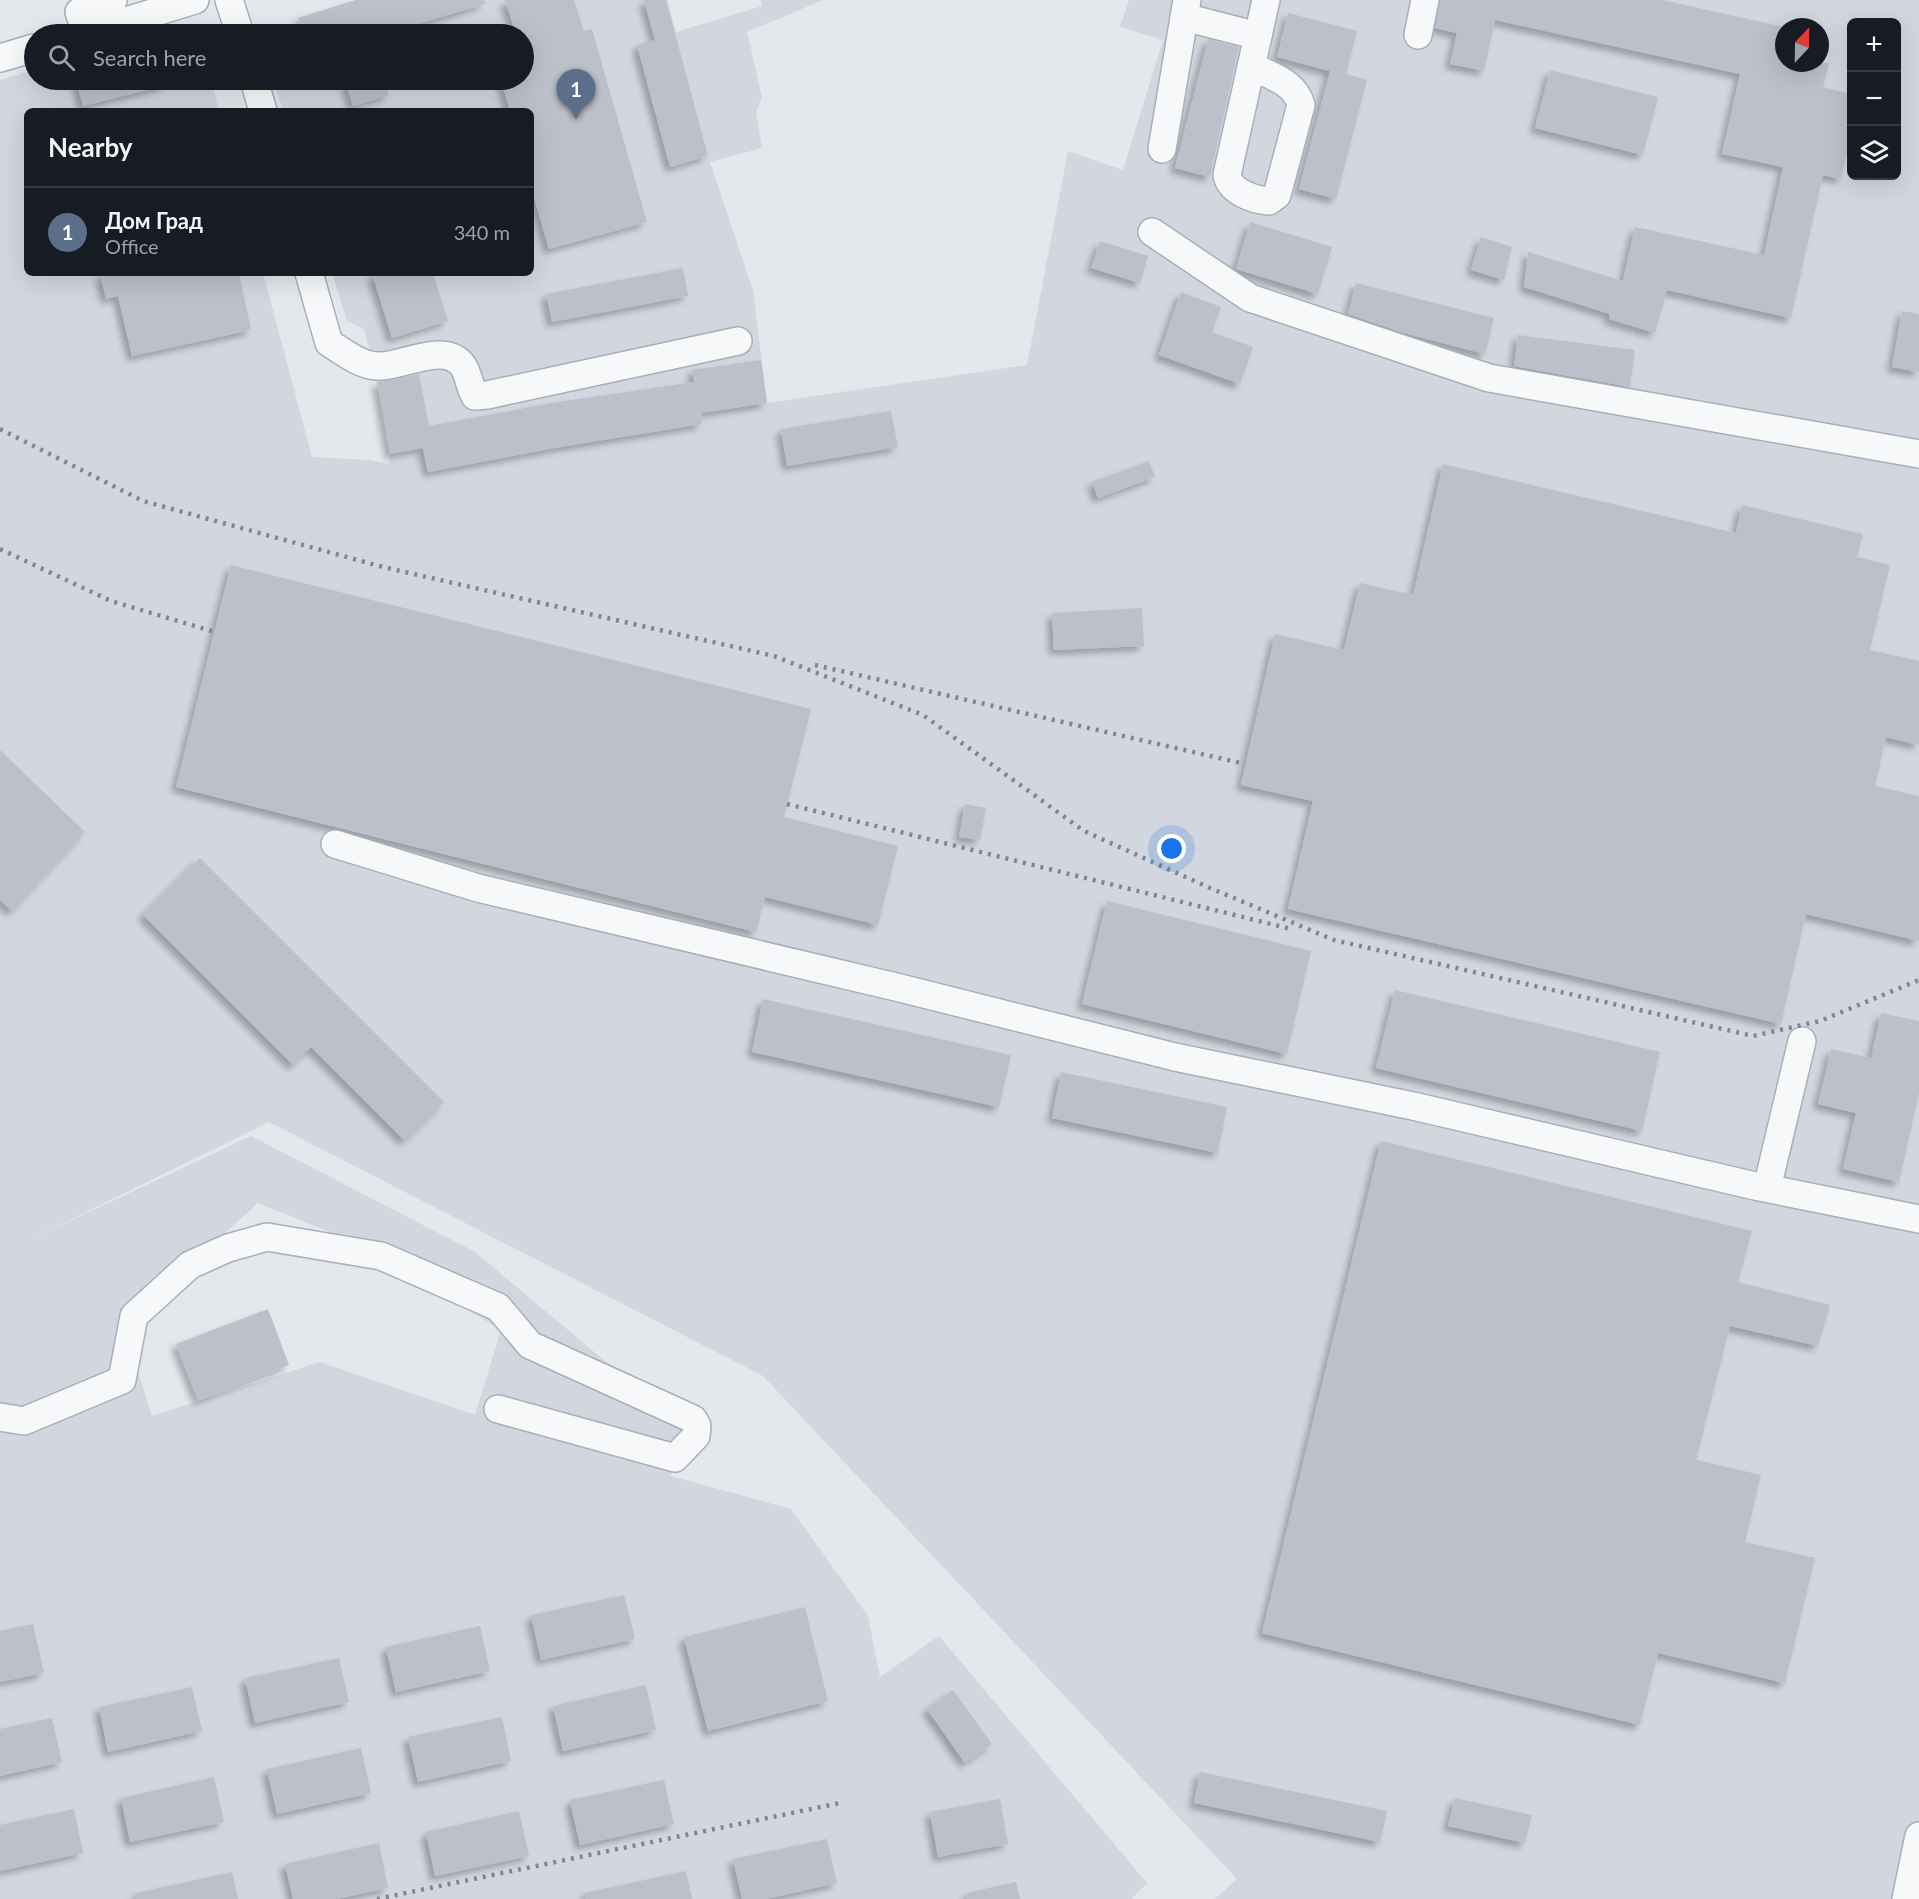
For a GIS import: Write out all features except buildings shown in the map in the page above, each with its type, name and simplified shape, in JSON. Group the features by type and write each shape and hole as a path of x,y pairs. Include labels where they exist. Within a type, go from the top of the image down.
{"street":[{"path":"82,24 79,12 113,0"},
{"path":"117,24 195,0"},
{"path":"229,0 237,24"},
{"path":"1251,66 1266,0"},
{"path":"1418,35 1425,0"},
{"path":"1162,149 1186,8 1258,36"},
{"path":"0,58 24,51"},
{"path":"257,90 262,108"},
{"path":"1152,232 1250,298 1489,378 1919,454"},
{"path":"310,276 330,343 367,365 380,366 436,354 449,355 463,365 470,389 475,396 738,341"},
{"path":"335,844 478,888 896,987 1175,1057 1413,1106 1767,1188 1919,1219"},
{"path":"1767,1188 1802,1041"},
{"path":"1,1418 24,1421 122,1380 134,1316 190,1265 228,1248 267,1237 381,1256 498,1306 530,1345 693,1419 697,1426 696,1436 675,1458 498,1409"},
{"path":"1906,1899 1919,1836"}],"shaded area":[{"path":"356,0 667,0 676,32 762,6 761,0 823,0 747,32 762,97 756,112 762,148 710,162 753,290 767,403 1027,365 1068,151 1123,170 1163,40 1120,27 1129,0 1919,0 1919,1899 1215,1899 1237,1879 763,1376 269,1122 31,1239 251,1136 475,1252 685,1428 671,1476 791,1509 868,1616 880,1677 939,1636 1147,1883 1131,1899 0,1899 0,80 24,73 24,90 214,90 218,108 24,108 24,276 264,276 312,457 369,460 389,464 390,454 375,373 364,329 347,321 333,276 534,276 534,108 282,108 276,90 534,90 534,24 300,24 298,18","holes":["258,1203 362,1245 501,1330 475,1415 320,1362 152,1416 124,1326"]}],"railway":[{"path":"0,429 143,501 383,567 774,656 923,715 1084,831 1210,888 1334,940 1753,1036 1820,1021 1919,980"},
{"path":"0,549 111,601 215,632"},
{"path":"815,665 1245,764"},
{"path":"787,804 1291,929"},
{"path":"377,1899 840,1803"}],"place":[{"name":"Дом Град","path":"576,119"}]}
